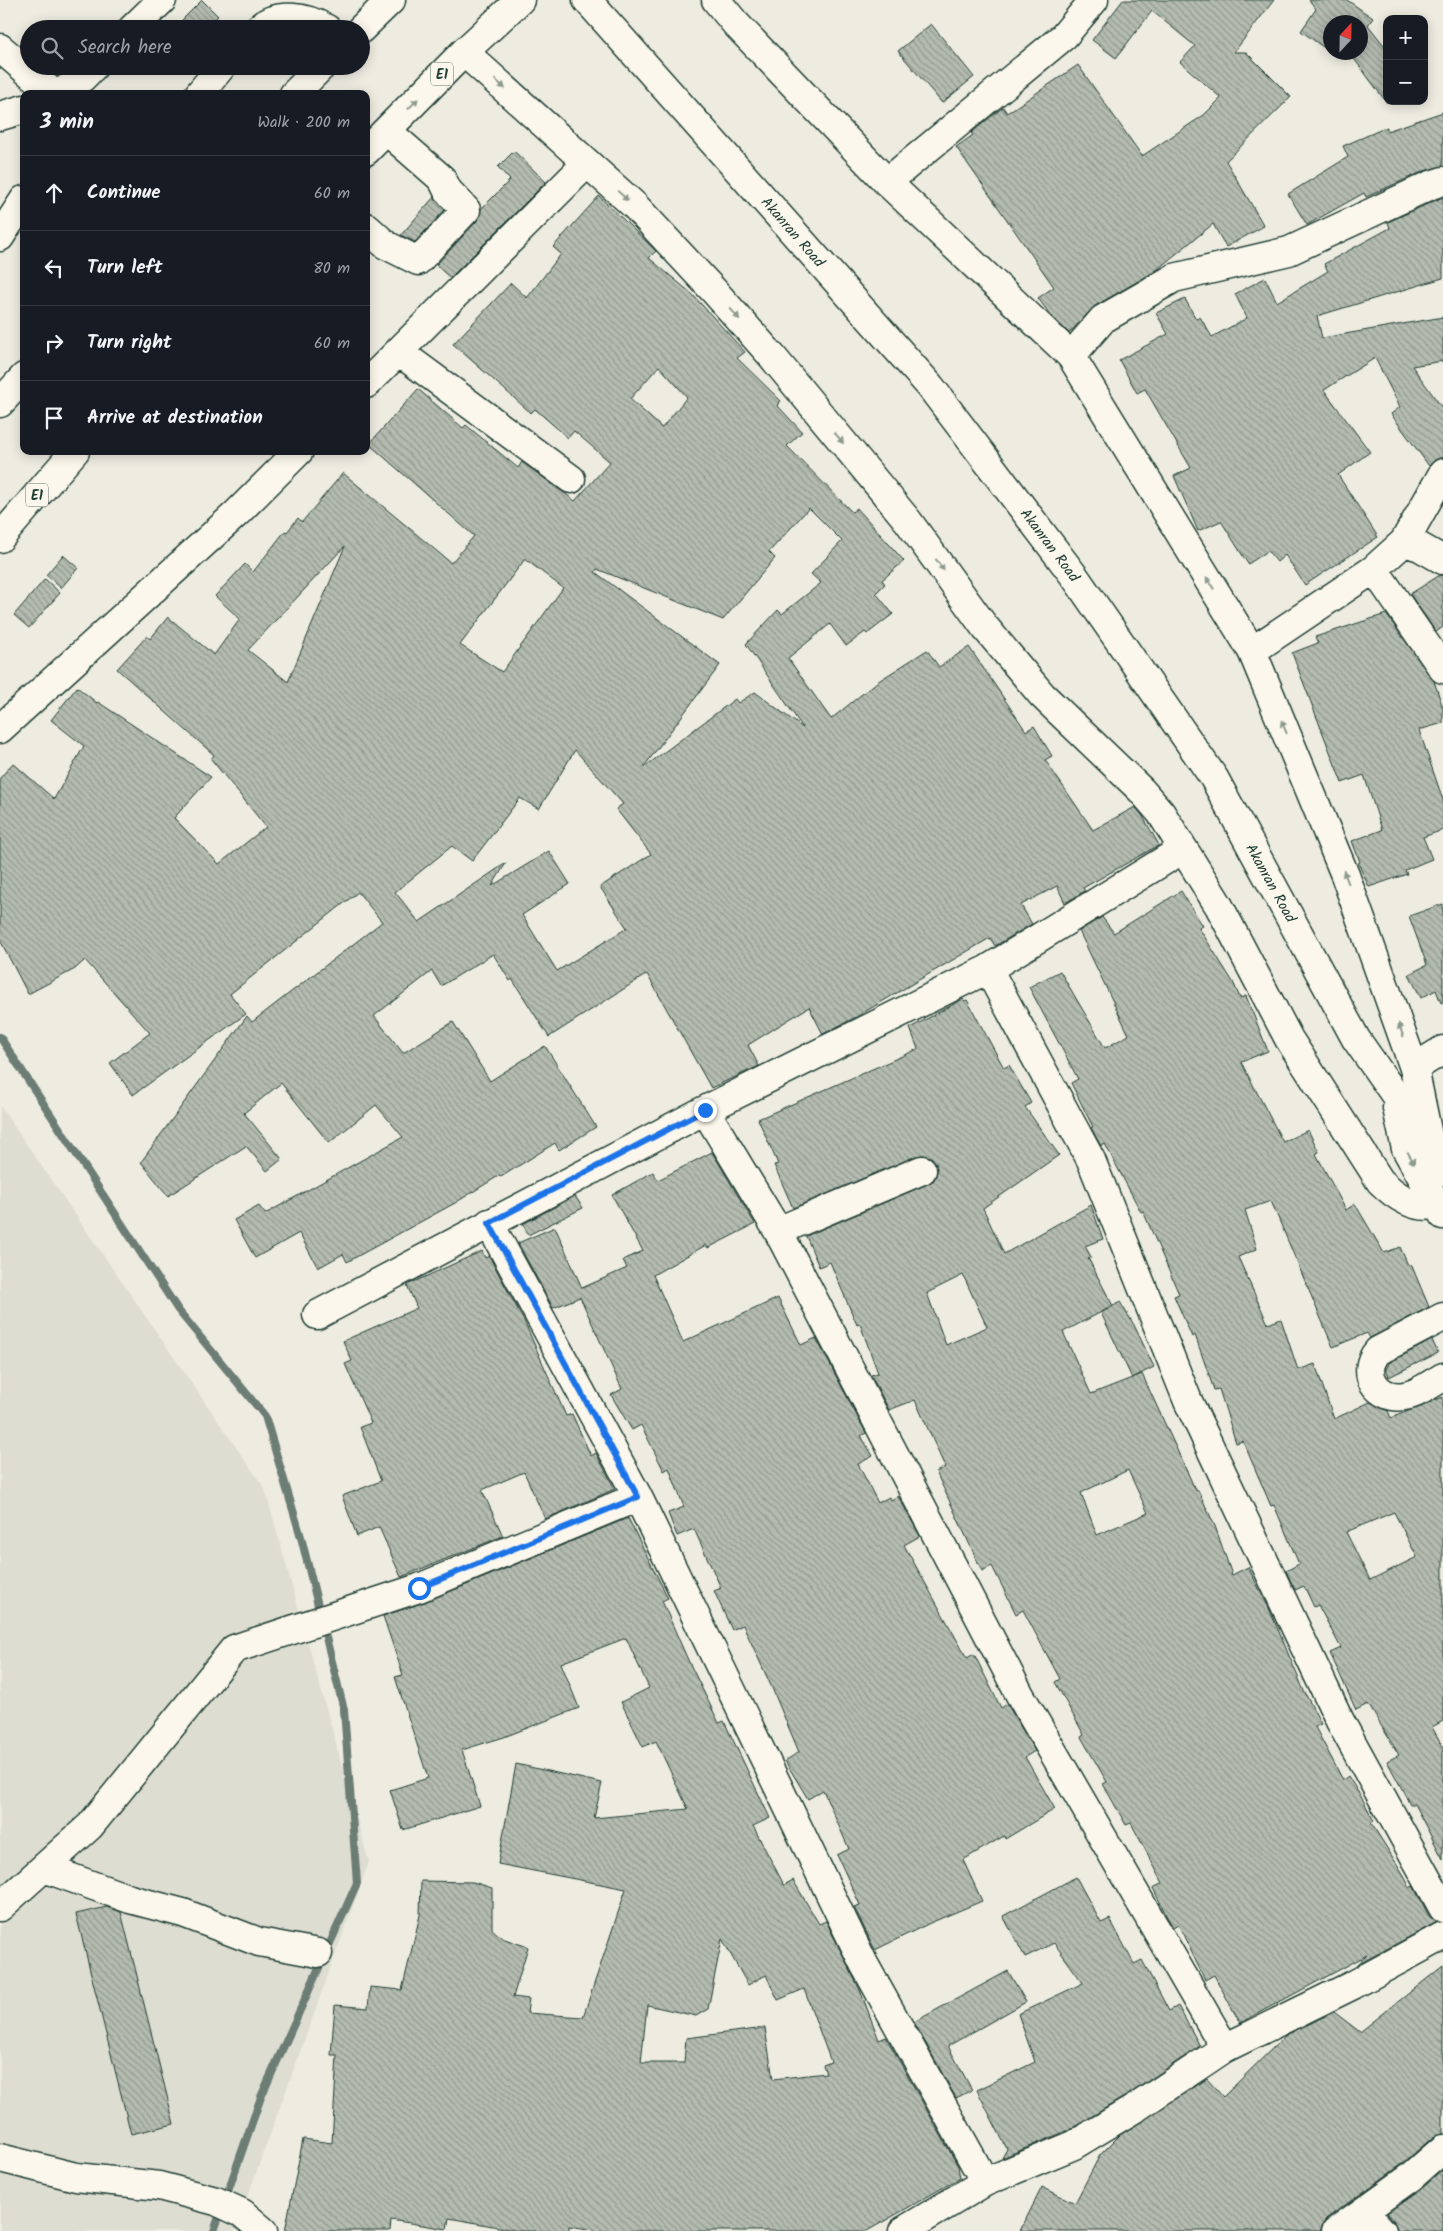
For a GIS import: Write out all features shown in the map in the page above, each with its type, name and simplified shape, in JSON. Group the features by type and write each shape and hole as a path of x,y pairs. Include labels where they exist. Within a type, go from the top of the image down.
{"main road":[{"path":"141,20 162,0"},
{"name":"E1","path":"370,147 464,52 520,0"},
{"name":"Akanran Road","path":"587,0 632,48 930,386 1075,578 1214,778 1356,1039 1430,1145 1443,1171"},
{"path":"716,0 735,23 887,182 1071,356 1252,651 1345,875 1414,1068 1430,1145"},
{"path":"887,182 1064,36 1094,0"},
{"path":"370,20 390,1"},
{"path":"270,20 284,16 300,20"},
{"path":"0,48 20,65"},
{"path":"464,52 635,206 715,292 771,355 908,521 984,626 1042,696 1141,790 1161,813 1219,906 1290,1039 1380,1181 1393,1194 1427,1208 1440,1210"},
{"path":"32,75 49,90"},
{"path":"202,90 215,75"},
{"path":"298,90 313,75"},
{"path":"66,90 84,79"},
{"path":"0,116 20,110"},
{"path":"370,231 386,245 418,261 466,210 448,191 442,179 387,131"},
{"path":"370,380 587,162"},
{"path":"1071,356 1102,319 1174,278 1289,251 1443,181"},
{"path":"0,237 20,206"},
{"path":"399,352 571,479"},
{"path":"0,403 20,381"},
{"name":"E1","path":"0,538 72,455"},
{"path":"0,729 237,513 295,455"},
{"path":"1252,651 1374,569 1404,542 1443,473"},
{"path":"1404,542 1420,547 1443,560"},
{"path":"1374,569 1443,669"},
{"path":"317,1315 705,1110 988,969 1183,849"},
{"path":"988,969 1091,1160 1188,1401 1340,1721 1443,1908"},
{"path":"1414,1068 1443,1050"},
{"name":"Akanran Road","path":"1393,1094 1406,1149 1440,1210"},
{"path":"705,1110 778,1232 1020,1695 1225,2048"},
{"path":"778,1232 922,1170"},
{"path":"489,1223 638,1497 864,1964 985,2182"},
{"path":"1441,1324 1378,1351 1371,1359 1368,1367 1371,1377 1378,1388 1391,1397 1406,1396 1443,1377"},
{"path":"0,1907 90,1826 234,1649 419,1588 638,1497"},
{"path":"44,1868 130,1900 183,1913 259,1942 318,1953"},
{"path":"903,2231 985,2182 1074,2145 1138,2107 1225,2048 1368,1977 1443,1936"},
{"path":"1336,2231 1411,2177 1443,2149"},
{"path":"0,2158 76,2176 158,2186 242,2213 263,2231"},
{"path":"1364,2211 1382,2231"}],"shaded area":[{"path":"0,1106 265,1489 369,1862 235,2231 0,2231"}],"building":[{"path":"202,0 218,16 214,20 182,20"},
{"path":"1123,0 1274,0 1234,52 1246,52 1291,97 1226,161 1264,226 1226,247 1213,224 1154,272 1095,306 1069,333 1051,316 1038,298 1054,287 956,147 973,135 971,133 1003,107 1007,113 1078,65 1142,156 1204,115 1221,98 1180,62 1195,46 1152,11 1116,58 1092,40"},
{"path":"1309,0 1347,0 1373,18 1368,25 1368,15 1323,15 1323,47 1301,31 1316,9"},
{"path":"931,24 974,77 942,103 898,51"},
{"path":"1368,25 1383,44 1383,98 1355,60 1368,60"},
{"path":"1443,112 1443,166 1424,171 1366,197 1364,193 1307,225 1288,194 1348,157 1343,146 1387,127 1387,131"},
{"path":"514,151 546,182 450,278 436,265 477,221 481,209 510,180 498,167"},
{"path":"599,196 656,251 649,258 691,293 745,352 737,358 781,401 777,405 802,432 787,446 852,512 857,508 904,561 882,580 885,584 876,593 893,614 867,634 865,632 846,646 830,624 788,658 831,719 877,682 927,650 939,667 969,647 1026,731 1034,726 1052,756 1045,760 1093,830 1135,807 1142,815 1159,845 1083,888 1085,891 1065,903 1057,886 1021,905 1032,924 995,946 990,938 856,1017 823,1034 809,1007 748,1045 759,1066 711,1088 647,974 549,1037 512,979 510,981 493,954 441,986 432,971 374,1016 403,1053 453,1022 490,1081 545,1046 596,1127 559,1150 555,1143 501,1177 500,1175 455,1203 347,1262 343,1254 318,1268 299,1233 255,1258 234,1220 259,1206 265,1214 403,1137 376,1105 329,1143 281,1083 244,1113 282,1159 267,1171 246,1146 168,1196 141,1162 247,1016 252,1022 382,922 358,892 230,994 246,1014 133,1095 110,1063 150,1033 85,960 75,969 28,994 0,940 0,778 13,763 54,799 84,746 51,720 77,687 97,703 211,777 174,818 219,864 266,827 211,759 214,755 117,669 147,636 150,639 168,617 214,655 240,619 215,596 245,564 253,572 285,531 287,532 298,518 302,522 343,473 451,563 474,536 370,445 418,389 463,428 466,425 518,468 522,462 575,501 610,462 574,431 568,438 535,409 531,413 453,344 511,283 527,298 561,254 553,247","holes":["659,366 687,397 662,428 630,399","809,508 842,541 811,574 821,583 782,614 778,610 746,644 803,728 755,692 738,703 735,699 643,768 720,665 595,572 597,569 723,620 775,558 769,552","345,546 288,682 248,650","525,559 563,588 502,672 460,645","575,750 623,804 616,809 651,854 600,887 627,928 557,971 522,915 570,884 549,851 492,886 506,863 419,922 395,892 452,846 472,861 520,798 539,809"]},
{"path":"434,197 445,210 415,242 401,235"},
{"path":"1443,197 1443,278 1317,316 1322,338 1443,317 1443,361 1412,366 1443,409 1443,457 1435,460 1429,466 1391,414 1400,407 1375,358 1324,390 1370,452 1338,475 1378,537 1305,585 1285,555 1277,562 1268,551 1248,564 1221,521 1198,531 1174,476 1191,468 1145,389 1137,393 1119,360 1168,334 1156,313 1185,299 1196,319 1200,317 1212,337 1247,318 1235,294 1265,278 1277,302 1328,271 1324,264 1390,228 1388,222"},
{"path":"63,555 78,568 61,588 46,575"},
{"path":"1440,575 1443,576 1443,627 1436,632 1410,594"},
{"path":"45,579 60,593 29,628 14,615"},
{"path":"1386,614 1434,681 1443,708 1443,723 1419,730 1443,800 1443,830 1423,837 1432,859 1405,870 1407,874 1369,887 1358,863 1360,862 1352,841 1382,830 1364,775 1342,783 1292,653 1318,643 1315,637"},
{"path":"1181,891 1203,926 1199,928 1233,982 1240,998 1246,996 1268,1051 1241,1062 1283,1142 1308,1130 1319,1152 1316,1154 1346,1210 1355,1204 1384,1253 1400,1247 1408,1265 1411,1264 1429,1307 1370,1338 1367,1333 1333,1347 1271,1201 1245,1210 1257,1249 1238,1257 1268,1324 1281,1319 1298,1370 1315,1364 1334,1419 1370,1402 1388,1411 1391,1418 1443,1397 1443,1721 1432,1727 1443,1747 1443,1859 1414,1804 1410,1804 1387,1761 1399,1755 1368,1704 1356,1710 1330,1653 1341,1648 1318,1605 1314,1607 1304,1586 1295,1590 1286,1571 1299,1564 1274,1505 1271,1506 1243,1441 1236,1443 1219,1389 1214,1390 1195,1335 1192,1337 1174,1296 1179,1294 1143,1211 1141,1212 1105,1144 1101,1146 1091,1128 1093,1127 1071,1083 1078,1079 1029,987 1060,971 1105,1048 1129,1035 1079,931 1102,917 1114,933","holes":["1394,1512 1417,1557 1370,1580 1346,1532"]},
{"path":"1443,904 1443,1002 1441,1003 1436,990 1421,998 1409,974 1427,965 1409,916"},
{"path":"963,999 967,1000 1004,1068 1009,1065 1031,1103 1025,1107 1059,1155 983,1208 1004,1254 1091,1205 1103,1239 1085,1246 1091,1257 1088,1258 1113,1306 1063,1332 1091,1394 1142,1374 1196,1491 1198,1490 1215,1526 1232,1575 1248,1567 1268,1606 1304,1691 1321,1724 1315,1727 1343,1780 1348,1776 1374,1821 1371,1823 1410,1888 1413,1886 1429,1916 1437,1922 1357,1965 1367,1955 1240,2023 1214,1975 1205,1980 1178,1924 1173,1927 1168,1919 1153,1888 1163,1883 1131,1823 1126,1825 1103,1784 1107,1782 1081,1737 1084,1735 1055,1682 1060,1679 1023,1610 1016,1614 992,1566 982,1571 936,1472 945,1467 915,1400 889,1410 871,1375 878,1373 860,1324 857,1325 830,1262 819,1267 806,1236 928,1184 934,1180 937,1172 936,1163 931,1157 924,1155 916,1156 793,1208 774,1165 778,1164 758,1119 918,1049 910,1028","holes":["963,1275 987,1327 946,1345 927,1293","1128,1470 1148,1513 1097,1535 1081,1493"]},
{"path":"712,1152 755,1224 708,1248 706,1245 653,1275 683,1342 778,1298 801,1345 816,1338 866,1433 861,1436 873,1456 858,1464 878,1503 889,1497 891,1500 898,1496 920,1536 904,1545 967,1658 974,1654 1001,1708 1007,1704 1035,1751 1025,1757 1055,1809 1005,1839 1004,1836 963,1860 982,1901 930,1923 875,1950 854,1907 860,1905 837,1855 849,1849 823,1790 808,1799 785,1761 799,1752 743,1625 732,1630 714,1591 721,1588 694,1529 677,1536 668,1513 684,1507 669,1468 664,1471 641,1425 632,1430 611,1395 622,1389 580,1297 553,1308 518,1243 555,1227 582,1288 627,1268 623,1260 643,1251 612,1195 653,1172 658,1180"},
{"path":"575,1196 583,1208 528,1235 523,1224"},
{"path":"482,1251 485,1258 489,1256 524,1321 566,1416 572,1414 591,1456 596,1453 615,1489 545,1519 524,1472 482,1490 503,1536 401,1577 379,1527 357,1536 342,1496 381,1481 360,1427 371,1423 345,1364 352,1361 343,1341 417,1308 407,1285"},
{"path":"1120,1302 1134,1325 1154,1367 1132,1378 1101,1313"},
{"path":"1432,1340 1438,1353 1389,1377 1386,1369 1389,1363"},
{"path":"628,1518 668,1598 662,1601 688,1660 719,1723 724,1721 770,1818 753,1826 784,1885 793,1880 819,1924 826,1921 860,1990 879,2040 886,2037 958,2166 960,2178 867,2231 601,2231 569,2226 569,2231 520,2231 449,2218 447,2229 391,2220 390,2231 285,2231 303,2139 332,2143 337,2055 331,2055 335,2005 368,2008 370,1987 402,1990 420,1915 421,1881 473,1882 492,1888 492,1929 502,1938 528,1947 513,1997 529,1999 527,2013 583,2017 626,1889 498,1864 516,1764 602,1783 594,1818 688,1809 656,1741 643,1747 621,1702 649,1688 626,1638 561,1663 579,1708 504,1737 462,1750 480,1806 403,1830 390,1790 428,1778 395,1677 403,1675 383,1616 425,1602","holes":["722,1939 748,1985 766,1975 778,2000 804,1989 831,2062 823,2065 826,2073 773,2079 765,2028 686,2038 684,2063 641,2063 647,2005 696,2016 708,2009"]},
{"path":"1076,1877 1101,1923 1110,1919 1134,1964 1142,1960 1169,2011 1178,2006 1200,2046 1129,2094 1069,2130 1002,2158 1007,2149 977,2090 1035,2062 1018,2014 1083,1983 1054,1943 1025,1957 1003,1916"},
{"path":"107,1907 121,1912 174,2124 131,2134 76,1914"},
{"path":"1443,1966 1443,2134 1433,2137 1401,2165 1327,2218 1322,2224 1321,2231 1020,2231 1042,2187 1075,2203 1100,2155 1120,2135 1207,2079 1223,2097 1286,2035 1334,2012 1360,2032"},
{"path":"1008,1971 1026,2002 948,2046 972,2090 956,2098 914,2022"},
{"path":"1443,2170 1443,2231 1397,2231 1394,2221 1387,2213 1420,2190"}],"waterway":[{"path":"0,1037 178,1310 265,1416 301,1537 344,1710 357,1883 261,2097 214,2231"}],"route":[{"path":"419,1588 638,1497 489,1223 705,1110"}]}
